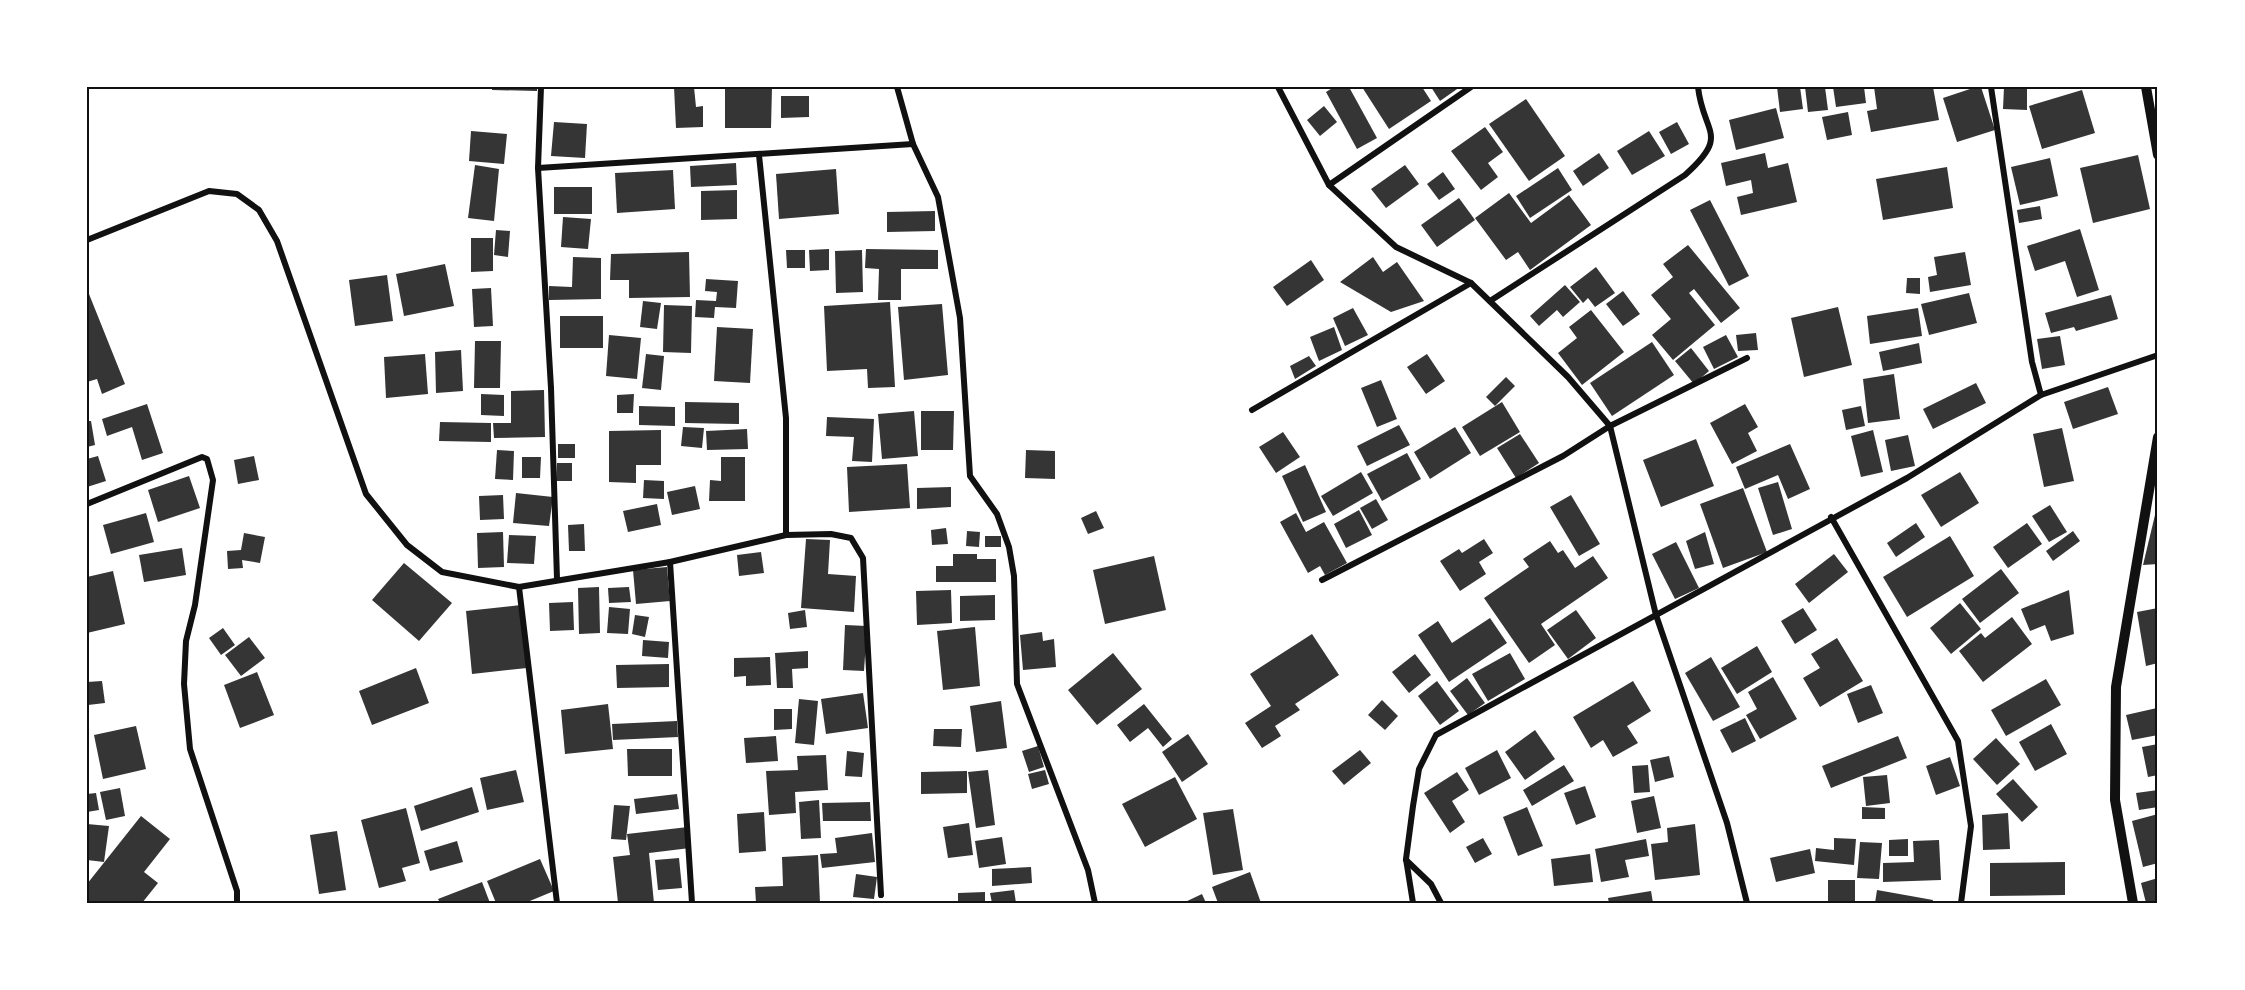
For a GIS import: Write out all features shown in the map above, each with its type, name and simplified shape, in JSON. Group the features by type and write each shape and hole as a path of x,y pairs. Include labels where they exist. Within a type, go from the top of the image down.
{"street":[{"path":"541,87 538,168 551,388 557,579"},
{"path":"897,87 913,144 938,197 960,318 970,476 997,514 1009,547 1014,576 1017,684 1088,870 1095,903"},
{"path":"1278,87 1329,184 1396,247 1471,283 1568,377 1610,426 1656,615 1727,823 1747,903"},
{"path":"1329,184 1472,87"},
{"path":"1490,301 1685,175 1702,160 1712,147 1712,132 1698,87"},
{"path":"1991,87 2032,362 2041,395"},
{"path":"2146,87 2158,155"},
{"path":"538,168 913,144"},
{"path":"759,155 786,418 786,535"},
{"path":"87,240 209,191 237,194 259,210 277,241 366,494 407,544 442,572 519,587 670,561 786,535 831,534 851,538 863,558 881,895"},
{"path":"1252,410 1471,283"},
{"path":"1413,903 1406,860 1419,769 1436,735 1907,478 2041,395 2158,355"},
{"path":"1322,580 1563,456 1610,426 1747,358"},
{"path":"2133,903 2115,800 2116,687 2158,437"},
{"path":"87,504 202,456 211,466 213,480 195,605 186,641 184,684 190,749 237,891 237,903"},
{"path":"1831,518 1958,741 1967,783 1971,826 1961,903"},
{"path":"670,561 692,903"},
{"path":"519,587 557,903"},
{"path":"1406,860 1431,884 1441,903"}],"building":[{"path":"492,87 537,87 537,91 492,90"},
{"path":"674,87 694,87 696,107 703,106 703,127 676,128"},
{"path":"725,87 772,87 771,128 725,128"},
{"path":"1334,87 1349,87 1377,138 1357,149 1326,92"},
{"path":"1362,87 1422,87 1431,101 1389,129"},
{"path":"1431,87 1460,87 1440,101"},
{"path":"1777,87 1800,87 1803,109 1780,112"},
{"path":"1805,87 1825,87 1828,110 1808,112"},
{"path":"1833,87 1864,87 1866,103 1836,107"},
{"path":"1874,87 1933,87 1939,120 1871,132 1867,111 1877,109"},
{"path":"1981,87 1995,130 1957,142 1943,98"},
{"path":"2004,87 2027,87 2027,110 2003,109"},
{"path":"2082,90 2095,133 2042,149 2029,106"},
{"path":"781,96 809,96 809,117 781,118"},
{"path":"1526,99 1565,156 1529,181 1489,124"},
{"path":"1324,106 1337,122 1320,136 1307,120"},
{"path":"1776,108 1784,138 1736,150 1729,120"},
{"path":"1848,112 1852,135 1827,140 1822,117"},
{"path":"554,122 587,124 585,158 551,156"},
{"path":"1677,122 1689,144 1671,154 1659,132"},
{"path":"1485,127 1503,152 1488,163 1498,177 1481,190 1451,151"},
{"path":"471,131 507,134 504,164 469,161"},
{"path":"1649,131 1665,156 1632,175 1617,151"},
{"path":"1599,153 1609,168 1583,186 1573,171"},
{"path":"1765,153 1768,168 1788,163 1797,202 1741,215 1737,197 1753,193 1751,180 1726,186 1721,163"},
{"path":"2138,155 2150,209 2093,223 2080,168"},
{"path":"2050,158 2058,196 2020,205 2011,167"},
{"path":"736,163 737,185 691,187 690,166"},
{"path":"475,165 499,169 494,221 468,218"},
{"path":"1405,165 1419,184 1386,208 1371,189"},
{"path":"1947,167 1953,208 1883,220 1876,179"},
{"path":"1558,168 1572,190 1530,218 1516,196"},
{"path":"836,169 839,214 779,219 776,174"},
{"path":"673,170 675,209 617,213 615,173"},
{"path":"1443,172 1455,189 1439,200 1427,184"},
{"path":"554,187 592,187 592,214 554,214"},
{"path":"737,190 737,219 701,220 701,191"},
{"path":"1509,193 1531,223 1569,195 1591,225 1530,270 1518,252 1506,260 1475,218"},
{"path":"1459,198 1475,220 1437,247 1421,225"},
{"path":"1710,200 1749,276 1729,286 1690,210"},
{"path":"2040,206 2042,219 2019,223 2017,210"},
{"path":"935,211 935,231 887,232 887,212"},
{"path":"563,217 591,219 588,249 561,247"},
{"path":"2080,229 2099,290 2077,297 2065,261 2035,271 2027,246"},
{"path":"496,230 510,231 508,257 494,255"},
{"path":"471,238 493,238 493,271 471,272"},
{"path":"1688,245 1740,308 1721,323 1694,289 1689,293 1715,325 1673,360 1652,335 1671,319 1651,295 1673,277 1663,264"},
{"path":"829,249 829,270 810,271 809,250"},
{"path":"866,249 938,250 938,269 901,269 901,300 878,300 879,269 865,268"},
{"path":"786,250 805,250 805,268 787,268"},
{"path":"862,250 863,292 836,293 835,251"},
{"path":"689,252 690,297 629,298 629,280 610,280 611,254"},
{"path":"1965,252 1971,285 1930,292 1928,277 1937,275 1934,257"},
{"path":"573,257 601,258 601,299 549,300 549,286 572,287"},
{"path":"1373,257 1383,272 1397,262 1424,301 1391,312 1340,282"},
{"path":"1311,260 1324,280 1287,306 1273,287"},
{"path":"445,264 454,306 404,316 396,274"},
{"path":"1596,267 1615,293 1595,307 1588,298 1583,303 1570,287"},
{"path":"387,275 393,321 355,326 349,280"},
{"path":"1907,278 1920,278 1920,294 1906,293"},
{"path":"706,279 738,281 736,308 715,307 714,318 695,317 696,300 716,301 717,292 705,291"},
{"path":"1565,285 1580,302 1563,317 1557,310 1539,326 1530,316"},
{"path":"491,288 493,326 474,327 472,289"},
{"path":"1623,291 1640,314 1623,326 1606,304"},
{"path":"1969,293 1977,323 1929,335 1921,304"},
{"path":"89,294 125,384 102,394 97,379 87,382"},
{"path":"2111,295 2118,319 2076,331 2074,327 2051,333 2045,313"},
{"path":"643,301 661,303 657,329 640,327"},
{"path":"890,302 895,387 868,388 867,369 827,371 824,306"},
{"path":"942,304 948,375 904,380 898,307"},
{"path":"664,305 692,306 691,353 663,352"},
{"path":"1838,307 1852,365 1804,377 1791,318"},
{"path":"1353,308 1368,335 1345,346 1333,318"},
{"path":"1918,308 1922,336 1870,344 1867,316"},
{"path":"1591,310 1624,352 1582,385 1558,353 1577,338 1569,327"},
{"path":"560,316 603,316 603,348 560,348"},
{"path":"717,327 753,329 750,383 714,381"},
{"path":"1334,327 1342,350 1319,361 1310,337"},
{"path":"1756,333 1758,350 1738,351 1736,335"},
{"path":"609,335 641,338 637,379 606,376"},
{"path":"1726,335 1738,357 1714,369 1703,347"},
{"path":"2060,336 2065,365 2042,369 2037,339"},
{"path":"475,341 501,341 500,388 474,388"},
{"path":"1652,342 1674,375 1612,416 1590,383"},
{"path":"1919,343 1922,363 1883,371 1879,352"},
{"path":"1691,348 1709,371 1694,384 1675,361"},
{"path":"461,350 463,391 436,393 435,352"},
{"path":"425,354 428,394 386,398 384,357"},
{"path":"646,354 664,356 661,390 642,388"},
{"path":"1427,354 1445,381 1426,394 1407,367"},
{"path":"1309,356 1316,366 1295,379 1290,366"},
{"path":"1894,374 1900,419 1868,423 1863,379"},
{"path":"1506,377 1515,386 1495,406 1486,397"},
{"path":"1381,380 1397,419 1377,427 1361,388"},
{"path":"1976,383 1986,403 1933,429 1923,409"},
{"path":"2108,387 2118,414 2073,429 2064,402"},
{"path":"544,390 545,437 494,438 493,423 511,423 511,391"},
{"path":"481,394 504,395 504,416 481,415"},
{"path":"634,394 633,413 617,413 617,395"},
{"path":"685,402 739,403 739,424 685,423"},
{"path":"1502,402 1520,432 1480,456 1462,427"},
{"path":"147,404 163,453 142,460 132,427 107,436 102,419"},
{"path":"1745,404 1758,427 1748,433 1757,451 1732,464 1710,423"},
{"path":"639,406 675,407 675,426 639,425"},
{"path":"1861,406 1865,426 1846,430 1842,410"},
{"path":"914,411 918,456 882,459 878,414"},
{"path":"921,411 954,411 953,450 921,450"},
{"path":"827,417 874,419 872,462 852,461 854,437 826,436"},
{"path":"87,421 91,421 95,445 87,447"},
{"path":"440,422 491,423 491,442 439,441"},
{"path":"1399,425 1410,445 1367,466 1357,446"},
{"path":"683,427 704,428 702,448 681,446"},
{"path":"1455,427 1471,453 1430,479 1414,452"},
{"path":"2062,428 2074,481 2044,487 2033,434"},
{"path":"747,429 748,449 707,450 706,431"},
{"path":"661,430 661,465 636,465 636,483 609,482 609,431"},
{"path":"1873,430 1883,472 1861,477 1851,436"},
{"path":"1283,432 1300,457 1276,473 1259,447"},
{"path":"1520,434 1539,463 1516,478 1497,448"},
{"path":"1908,435 1915,466 1891,471 1885,440"},
{"path":"1696,439 1714,486 1661,507 1643,460"},
{"path":"558,444 575,444 575,458 558,458"},
{"path":"1790,444 1810,489 1788,499 1778,475 1745,489 1736,467"},
{"path":"497,450 514,451 513,480 495,479"},
{"path":"1026,450 1055,451 1055,479 1025,478"},
{"path":"1407,453 1421,479 1382,501 1367,474"},
{"path":"98,456 106,481 87,487 87,459"},
{"path":"254,456 259,480 238,484 234,460"},
{"path":"522,457 541,457 540,478 522,478"},
{"path":"721,457 745,457 745,501 709,501 710,480 721,481"},
{"path":"557,463 572,463 572,481 556,481"},
{"path":"907,464 910,508 849,512 847,467"},
{"path":"1305,465 1326,512 1303,522 1282,476"},
{"path":"1361,472 1373,493 1333,516 1321,496"},
{"path":"1960,472 1979,503 1941,527 1921,495"},
{"path":"189,476 200,508 158,522 148,490"},
{"path":"644,480 664,481 664,499 643,498"},
{"path":"1778,482 1792,529 1773,535 1758,488"},
{"path":"695,486 700,509 672,515 667,492"},
{"path":"951,487 951,507 917,509 917,488"},
{"path":"1743,488 1767,552 1723,568 1700,504"},
{"path":"516,493 553,497 549,526 513,523"},
{"path":"503,495 504,519 480,520 479,496"},
{"path":"1571,495 1600,544 1579,556 1550,507"},
{"path":"1376,499 1388,520 1372,529 1360,508"},
{"path":"657,504 661,525 628,532 623,511"},
{"path":"2050,505 2067,532 2049,542 2032,516"},
{"path":"1359,510 1372,535 1346,548 1334,524"},
{"path":"1096,511 1104,528 1088,534 1081,518"},
{"path":"146,513 154,542 111,554 103,525"},
{"path":"1296,513 1306,532 1324,522 1347,563 1325,575 1320,566 1308,573 1280,522"},
{"path":"2155,515 2158,515 2158,564 2143,565"},
{"path":"1916,523 1925,537 1896,557 1887,543"},
{"path":"2027,523 2042,544 2008,568 1993,547"},
{"path":"584,524 585,551 569,551 568,525"},
{"path":"946,528 948,544 932,545 931,530"},
{"path":"967,531 980,532 979,547 966,546"},
{"path":"2073,531 2080,541 2053,561 2046,551"},
{"path":"503,532 504,567 478,568 477,533"},
{"path":"1705,532 1714,564 1695,569 1686,541"},
{"path":"244,533 265,537 260,563 242,560 243,568 228,569 227,551 241,550"},
{"path":"509,535 536,536 534,564 507,563"},
{"path":"985,536 1001,536 1001,547 985,547"},
{"path":"1950,536 1974,576 1907,617 1883,577"},
{"path":"806,539 830,540 828,574 856,576 854,612 801,608"},
{"path":"1484,539 1493,553 1479,562 1486,574 1460,591 1440,561 1459,549 1462,553"},
{"path":"1550,541 1558,553 1563,550 1575,568 1593,556 1608,578 1541,624 1555,645 1529,663 1484,598 1529,567 1523,559"},
{"path":"1676,542 1699,588 1675,599 1652,554"},
{"path":"182,548 186,575 144,582 139,555"},
{"path":"761,552 764,573 739,576 737,555"},
{"path":"953,554 977,554 977,559 996,559 996,582 936,582 936,566 953,566"},
{"path":"1834,554 1848,572 1809,603 1795,584"},
{"path":"1154,556 1166,610 1105,624 1093,570"},
{"path":"404,563 452,603 419,641 372,600"},
{"path":"667,567 670,601 636,604 633,570"},
{"path":"2001,569 2019,593 1980,623 1962,599"},
{"path":"113,571 125,624 87,633 87,577"},
{"path":"599,587 600,633 579,634 578,588"},
{"path":"629,587 631,602 609,603 608,588"},
{"path":"951,590 952,623 917,625 916,591"},
{"path":"2069,590 2074,634 2051,641 2045,625 2030,631 2021,609"},
{"path":"995,595 995,620 960,621 960,596"},
{"path":"573,602 574,630 550,631 549,603"},
{"path":"1960,603 1981,629 1951,654 1930,628"},
{"path":"521,605 527,668 472,674 466,611"},
{"path":"609,607 630,609 628,634 607,633"},
{"path":"1803,608 1817,630 1795,644 1781,621"},
{"path":"2158,608 2158,663 2146,666 2137,612"},
{"path":"805,610 807,627 790,629 788,613"},
{"path":"1576,610 1596,638 1568,659 1547,630"},
{"path":"635,615 649,617 645,637 632,634"},
{"path":"2012,617 2032,644 1983,682 1959,651 1981,633 1985,638"},
{"path":"1490,618 1507,643 1449,682 1418,635 1438,621 1452,643"},
{"path":"845,625 867,626 864,671 843,670"},
{"path":"975,627 980,686 943,690 937,631"},
{"path":"223,628 235,645 221,655 209,638"},
{"path":"1042,632 1043,641 1054,639 1056,667 1023,670 1020,635"},
{"path":"1312,634 1339,675 1295,704 1300,710 1275,726 1281,736 1262,748 1245,723 1271,706 1250,674"},
{"path":"249,637 265,658 241,676 225,655"},
{"path":"1837,638 1863,681 1820,707 1803,678 1820,668 1811,654"},
{"path":"643,640 669,642 668,658 642,656"},
{"path":"1757,646 1772,672 1737,694 1721,668"},
{"path":"808,651 808,668 792,669 793,688 777,688 775,653"},
{"path":"1113,653 1142,689 1097,725 1068,690"},
{"path":"1510,653 1525,679 1488,701 1472,674"},
{"path":"1415,654 1431,675 1409,693 1392,672"},
{"path":"770,657 771,685 746,686 746,676 734,677 734,658"},
{"path":"1711,657 1740,707 1713,721 1685,673"},
{"path":"669,664 669,687 617,688 616,665"},
{"path":"416,668 429,703 372,725 359,691"},
{"path":"257,672 274,715 240,728 224,685"},
{"path":"1773,677 1797,719 1760,739 1746,715 1757,709 1748,692"},
{"path":"1467,678 1485,703 1468,715 1450,691"},
{"path":"2046,679 2061,705 2006,736 1991,710"},
{"path":"102,681 105,703 88,705 87,682"},
{"path":"1437,681 1459,711 1440,725 1418,696"},
{"path":"1633,681 1651,711 1627,726 1638,743 1613,757 1603,740 1591,748 1573,717"},
{"path":"1871,685 1883,713 1858,723 1847,694"},
{"path":"863,693 868,728 826,734 821,699"},
{"path":"799,699 818,701 814,745 795,743"},
{"path":"1382,700 1398,716 1385,730 1368,715"},
{"path":"1001,701 1007,748 976,752 970,706"},
{"path":"608,704 613,749 565,754 561,710"},
{"path":"1144,704 1172,739 1163,747 1148,728 1130,742 1117,725"},
{"path":"2157,708 2158,735 2132,740 2126,715"},
{"path":"774,709 792,709 792,729 774,730"},
{"path":"1745,718 1756,741 1732,753 1720,730"},
{"path":"677,721 678,737 613,740 612,724"},
{"path":"2051,724 2067,754 2035,771 2019,742"},
{"path":"136,726 146,769 103,779 94,735"},
{"path":"934,729 962,729 961,747 933,746"},
{"path":"1535,730 1555,759 1525,780 1505,752"},
{"path":"1188,734 1208,764 1182,782 1162,752"},
{"path":"776,736 778,761 746,763 744,738"},
{"path":"1898,736 1907,758 1831,788 1822,766"},
{"path":"1996,738 2020,764 1997,785 1973,759"},
{"path":"2158,744 2158,775 2148,777 2142,747"},
{"path":"1038,746 1044,767 1029,772 1022,751"},
{"path":"627,749 672,749 672,776 628,776"},
{"path":"1360,750 1371,763 1344,785 1332,771"},
{"path":"1497,750 1511,778 1479,795 1465,768"},
{"path":"847,751 864,753 862,777 845,776"},
{"path":"826,755 828,790 795,792 796,813 769,815 766,771 798,770 797,756"},
{"path":"1669,756 1674,777 1655,782 1650,760"},
{"path":"1950,757 1960,786 1936,795 1926,766"},
{"path":"1564,765 1574,781 1532,806 1523,790"},
{"path":"1648,765 1650,792 1634,793 1632,766"},
{"path":"516,770 524,802 487,810 480,778"},
{"path":"988,770 995,825 976,828 968,772"},
{"path":"1045,770 1049,784 1032,789 1028,774"},
{"path":"967,771 967,793 921,794 921,772"},
{"path":"1457,772 1469,790 1452,801 1465,822 1450,833 1424,793"},
{"path":"1887,775 1890,803 1866,806 1863,777"},
{"path":"1175,777 1197,819 1145,847 1122,804"},
{"path":"2013,779 2038,807 2022,822 1996,794"},
{"path":"1585,786 1596,817 1576,825 1564,793"},
{"path":"472,787 479,812 421,831 414,806"},
{"path":"120,788 125,816 106,820 100,792"},
{"path":"2158,790 2158,807 2139,810 2136,793"},
{"path":"96,793 99,810 87,812 87,794"},
{"path":"677,794 679,809 636,814 634,799"},
{"path":"1654,796 1661,828 1637,833 1631,801"},
{"path":"819,800 821,838 801,839 799,802"},
{"path":"870,802 871,821 823,821 822,803"},
{"path":"614,805 630,806 626,840 611,839"},
{"path":"1527,807 1543,846 1518,856 1503,817"},
{"path":"1862,807 1885,808 1885,819 1862,819"},
{"path":"406,808 420,863 402,868 406,881 379,888 361,820"},
{"path":"1233,809 1243,870 1213,875 1203,813"},
{"path":"764,812 766,851 739,853 737,814"},
{"path":"2008,813 2010,849 1983,850 1982,815"},
{"path":"2158,814 2158,863 2143,867 2132,821"},
{"path":"141,816 170,839 144,872 158,883 142,903 87,903 87,884"},
{"path":"969,823 973,855 948,858 943,827"},
{"path":"87,824 109,826 104,862 87,860"},
{"path":"1695,824 1700,875 1655,880 1651,844 1668,842 1667,828"},
{"path":"688,827 690,848 649,853 654,903 618,903 613,857 630,855 627,834"},
{"path":"337,831 346,890 319,894 310,835"},
{"path":"872,833 875,862 822,868 820,854 837,853 835,838"},
{"path":"1002,837 1006,864 979,868 975,841"},
{"path":"1483,838 1492,854 1475,863 1466,847"},
{"path":"1834,838 1856,839 1854,865 1815,861 1816,848 1834,850"},
{"path":"1646,839 1649,856 1625,860 1629,877 1601,882 1595,849"},
{"path":"1908,839 1908,856 1889,856 1889,840"},
{"path":"1939,840 1941,880 1883,882 1883,863 1914,862 1913,841"},
{"path":"457,841 463,862 430,871 424,851"},
{"path":"1860,842 1882,843 1879,879 1857,878"},
{"path":"1810,849 1815,873 1776,882 1770,858"},
{"path":"1590,854 1593,882 1554,886 1551,859"},
{"path":"818,855 820,903 756,903 755,887 783,886 782,857"},
{"path":"679,858 682,888 658,890 655,860"},
{"path":"540,859 554,891 525,903 496,903 487,881"},
{"path":"2065,862 2065,895 1990,896 1990,863"},
{"path":"1031,867 1032,883 992,886 992,869"},
{"path":"1250,872 1261,903 1218,903 1212,887"},
{"path":"856,874 877,877 874,899 853,897"},
{"path":"2158,878 2158,903 2146,903 2141,883"},
{"path":"1828,880 1855,880 1855,903 1828,903"},
{"path":"482,882 490,903 440,903 438,899"},
{"path":"1014,890 1016,903 992,903 990,893"},
{"path":"1877,890 1933,900 1932,903 1875,903"},
{"path":"1651,891 1653,903 1609,903 1608,898"},
{"path":"985,892 985,903 958,903 958,893"},
{"path":"1202,894 1206,903 1183,903"}]}
